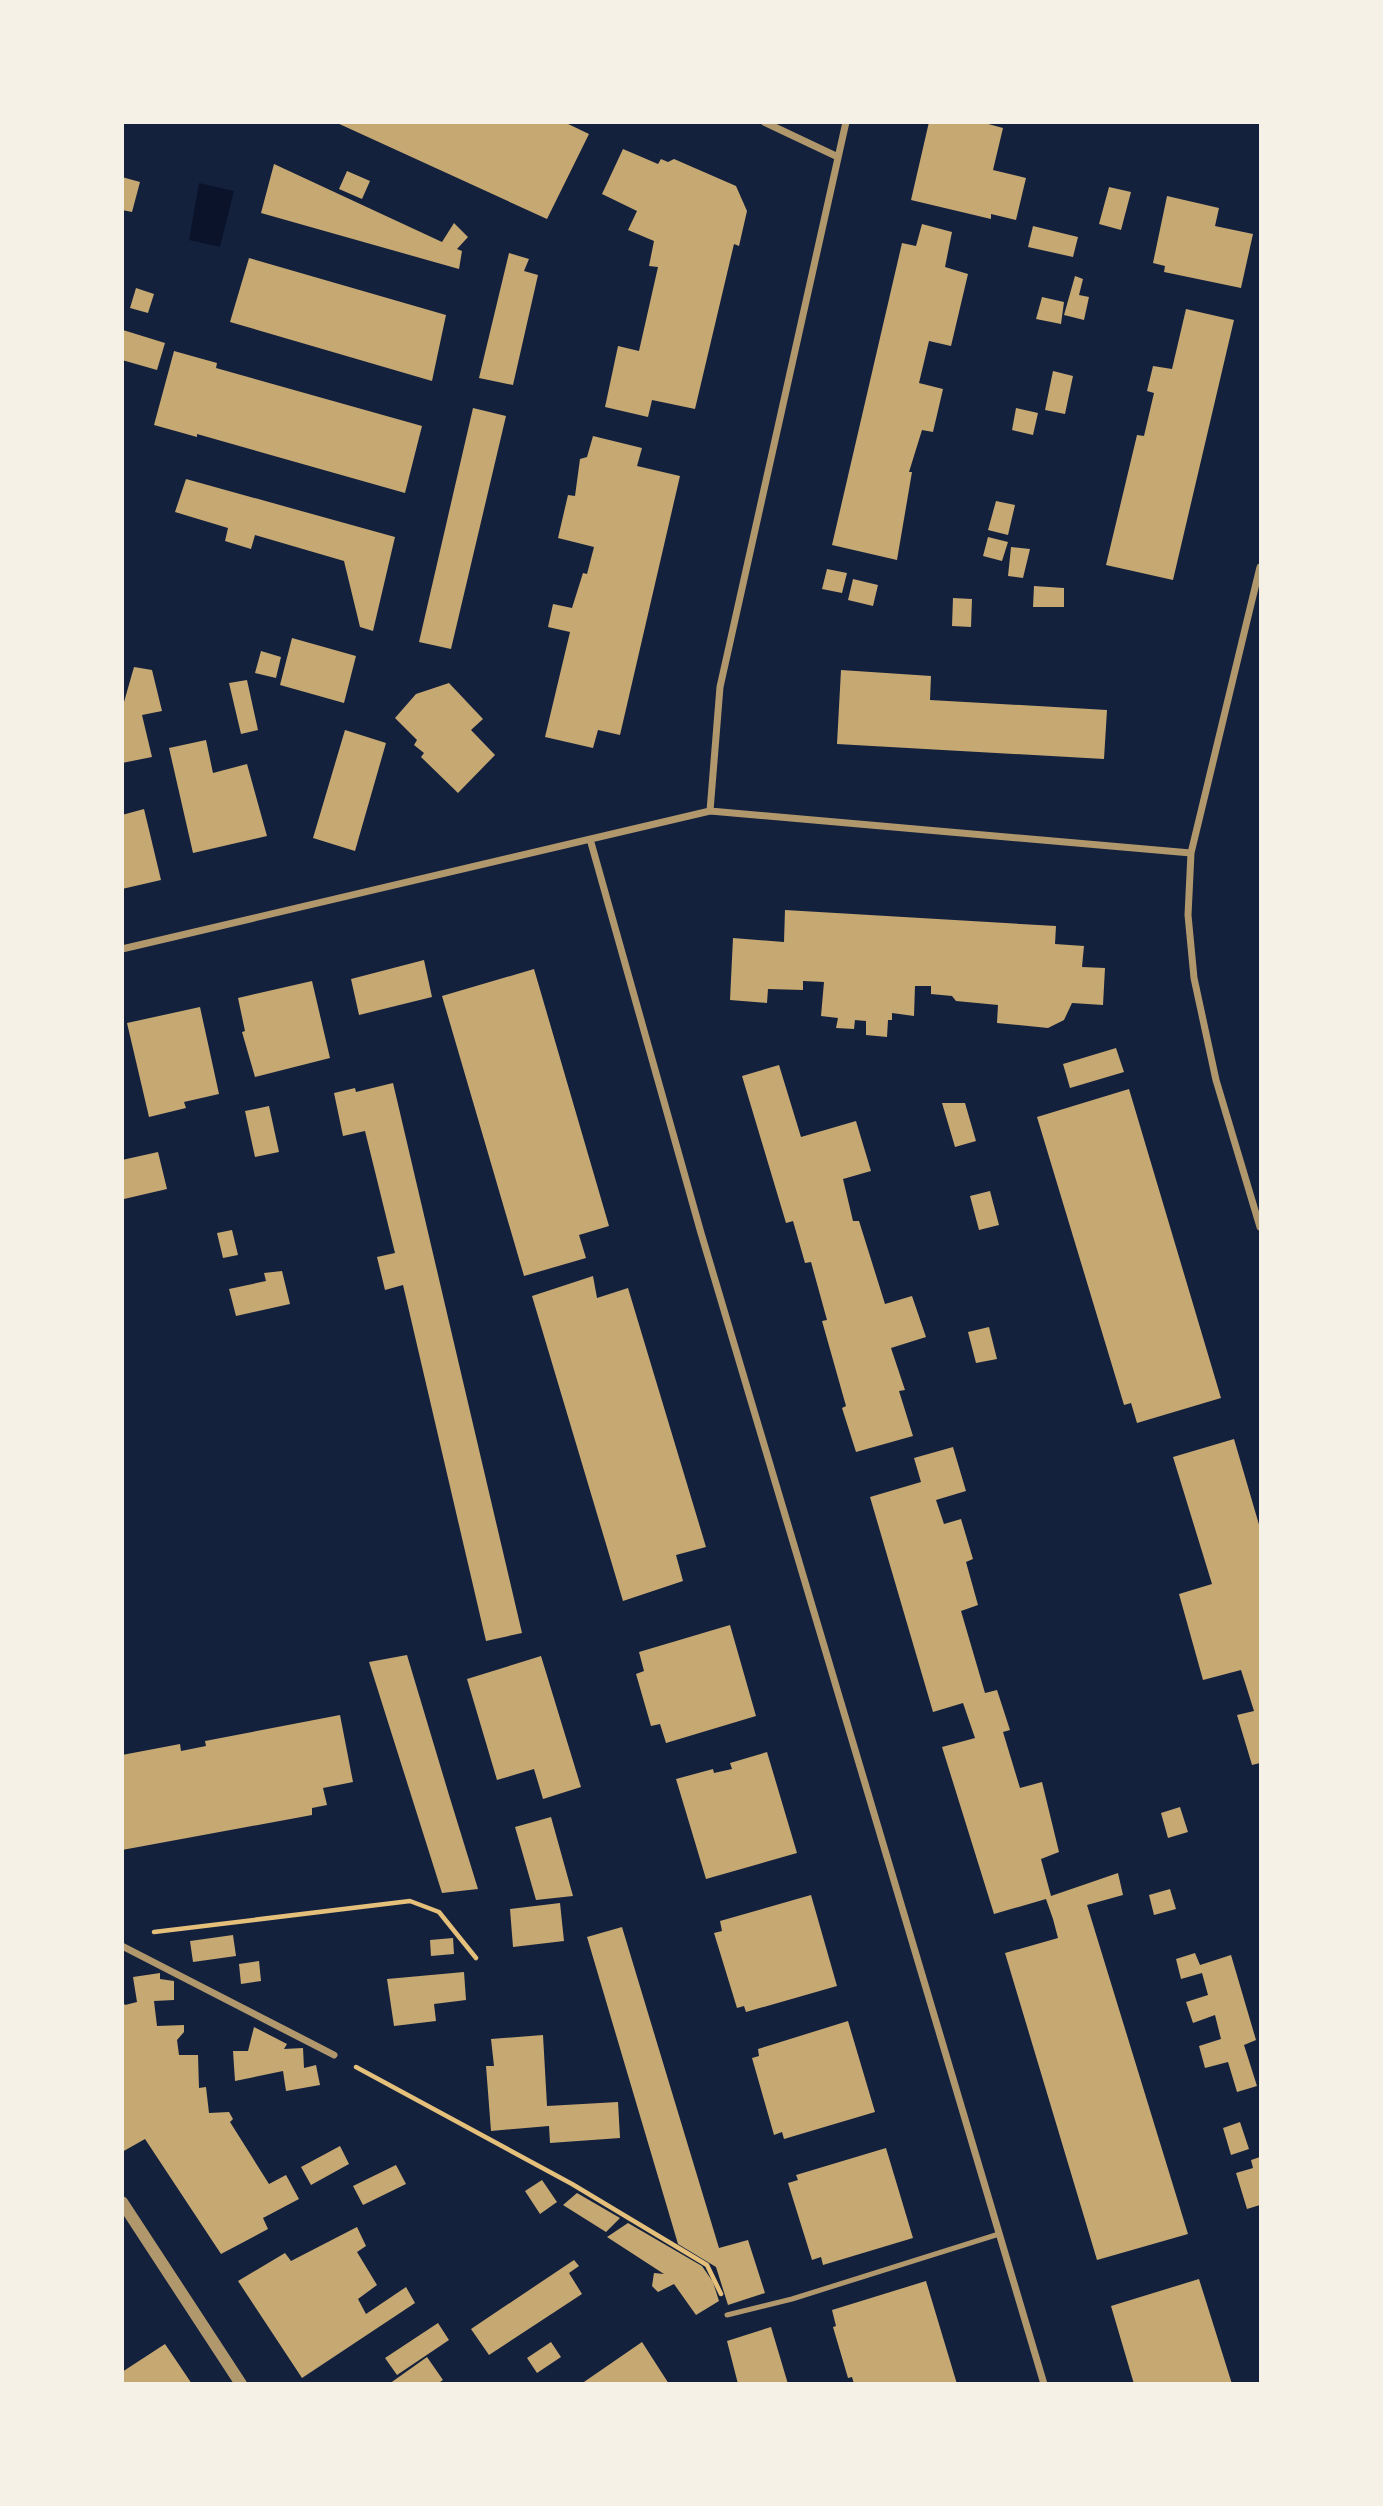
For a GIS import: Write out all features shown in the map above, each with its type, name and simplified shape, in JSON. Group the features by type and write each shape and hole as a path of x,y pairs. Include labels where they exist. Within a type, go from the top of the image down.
{"street":[{"path":"764,122 838,157"},
{"path":"710,811 720,687 846,122"},
{"path":"1261,567 1191,853 1188,915 1194,978 1216,1080 1261,1227"},
{"path":"122,949 710,811 1191,853"},
{"path":"590,839 701,1233 1044,2384"},
{"path":"122,1946 334,2055"},
{"path":"123,2203 241,2384"}],"lane":[{"path":"727,2315 792,2298 999,2234"}],"path":[{"path":"148,1933 410,1901 439,1912 476,1958"},
{"path":"334,2055 572,2184 707,2265 713,2273 727,2315"}],"water":[{"path":"199,183 234,191 220,247 189,240"}],"building":[{"path":"335,122 564,122 589,134 547,219"},
{"path":"929,122 981,122 1003,128 993,170 1026,178 1016,220 991,214 991,219 911,200"},
{"path":"623,149 658,164 661,159 668,162 674,159 736,186 747,211 739,246 734,244 695,409 652,400 648,417 605,407 618,346 639,351 658,267 649,266 654,241 628,230 637,211 602,194"},
{"path":"274,164 442,242 454,223 468,237 457,249 462,251 459,269 261,213"},
{"path":"347,171 370,181 362,199 339,189"},
{"path":"122,177 140,182 132,212 122,210"},
{"path":"1109,187 1131,192 1121,230 1099,224"},
{"path":"1167,196 1219,208 1215,226 1253,234 1241,288 1164,272 1165,266 1153,263"},
{"path":"922,224 952,232 945,267 968,274 951,346 929,341 919,383 943,389 933,432 922,430 909,472 912,472 897,560 832,545 902,243 916,246"},
{"path":"1033,226 1078,237 1073,257 1028,247"},
{"path":"509,253 529,259 524,271 538,275 513,385 479,378"},
{"path":"249,258 446,315 432,381 230,322"},
{"path":"1075,276 1083,279 1079,295 1089,297 1084,320 1064,315"},
{"path":"136,288 154,294 148,313 130,308"},
{"path":"1042,297 1064,302 1061,324 1036,319"},
{"path":"1186,309 1234,320 1173,580 1106,565 1137,435 1144,436 1154,393 1147,391 1153,366 1172,369"},
{"path":"123,330 165,343 157,370 122,360"},
{"path":"174,351 217,363 216,368 422,426 405,493 197,434 197,437 154,425"},
{"path":"1053,371 1073,376 1065,414 1045,410"},
{"path":"473,408 506,416 451,649 419,642"},
{"path":"1016,408 1038,413 1033,435 1012,430"},
{"path":"593,436 642,448 637,466 680,476 620,735 598,730 593,748 545,737 570,632 548,627 553,604 572,608 583,573 587,574 594,547 558,538 568,495 575,496 580,459 587,457"},
{"path":"186,479 395,537 373,631 360,627 344,561 255,535 251,549 225,541 228,528 175,512"},
{"path":"996,501 1015,505 1008,535 988,530"},
{"path":"988,537 1008,542 1002,561 983,556"},
{"path":"1011,547 1030,549 1023,578 1008,576"},
{"path":"827,569 847,573 842,593 822,589"},
{"path":"853,579 878,585 873,606 848,600"},
{"path":"1034,586 1064,588 1064,607 1033,607"},
{"path":"953,598 972,599 971,627 952,626"},
{"path":"292,638 356,656 344,703 280,685"},
{"path":"261,651 281,657 276,678 255,673"},
{"path":"134,667 152,670 162,711 142,715 152,757 122,763 122,709"},
{"path":"841,670 931,676 930,700 1107,710 1104,759 837,744"},
{"path":"247,680 258,730 241,734 229,683"},
{"path":"449,683 483,719 471,730 495,755 458,793 421,757 424,753 414,745 417,740 395,718 416,694"},
{"path":"345,730 386,743 355,851 313,838"},
{"path":"206,740 213,773 247,764 267,836 193,853 169,748"},
{"path":"144,809 161,880 122,889 122,815"},
{"path":"785,910 1056,926 1055,944 1084,946 1082,967 1105,968 1103,1005 1072,1003 1064,1020 1048,1028 997,1023 998,1005 956,1001 952,996 931,994 931,986 915,986 914,1016 892,1013 892,1020 888,1020 887,1037 866,1035 866,1021 855,1020 854,1029 836,1028 838,1018 821,1016 824,982 803,981 803,990 768,989 767,1003 730,1000 733,938 784,942"},
{"path":"424,960 432,997 359,1015 351,979"},
{"path":"534,969 609,1226 579,1235 586,1258 524,1276 442,996"},
{"path":"312,981 330,1058 255,1077 242,1032 245,1031 238,998"},
{"path":"200,1007 219,1094 184,1102 186,1108 149,1117 127,1023"},
{"path":"1116,1048 1124,1072 1070,1088 1063,1064"},
{"path":"779,1065 801,1137 856,1121 871,1171 843,1179 853,1221 859,1221 885,1304 912,1296 926,1337 891,1348 905,1390 899,1391 913,1436 856,1452 842,1408 846,1406 822,1321 827,1320 811,1262 805,1263 793,1221 786,1223 742,1076"},
{"path":"393,1083 522,1633 486,1641 403,1285 385,1290 377,1257 395,1253 365,1131 343,1136 334,1093 355,1088 356,1092"},
{"path":"1129,1089 1221,1398 1137,1423 1131,1403 1124,1405 1037,1117"},
{"path":"942,1103 965,1103 976,1141 955,1147"},
{"path":"269,1106 279,1152 255,1157 245,1111"},
{"path":"158,1152 167,1189 124,1199 122,1160"},
{"path":"990,1191 999,1225 979,1230 970,1196"},
{"path":"232,1230 238,1255 223,1258 217,1233"},
{"path":"282,1271 290,1304 236,1316 229,1289 266,1281 264,1273"},
{"path":"593,1276 597,1298 628,1288 706,1547 676,1555 683,1581 623,1601 532,1296"},
{"path":"989,1327 997,1359 976,1363 968,1332"},
{"path":"1234,1439 1260,1528 1260,1763 1252,1765 1237,1715 1254,1711 1241,1670 1203,1680 1179,1594 1212,1584 1173,1457"},
{"path":"953,1447 966,1491 936,1500 944,1524 961,1519 973,1559 966,1562 978,1605 961,1611 985,1693 997,1690 1010,1730 1003,1732 1020,1788 1042,1782 1059,1852 1041,1859 1051,1896 1118,1873 1123,1895 1087,1905 1188,2234 1097,2260 1005,1953 1058,1938 1053,1919 1046,1899 994,1914 942,1747 975,1738 963,1703 933,1712 870,1497 921,1482 914,1458"},
{"path":"730,1625 756,1716 666,1743 660,1724 651,1726 636,1674 644,1671 639,1652"},
{"path":"407,1655 478,1889 442,1893 369,1662"},
{"path":"541,1656 581,1787 543,1799 534,1769 497,1780 467,1679"},
{"path":"340,1715 353,1782 323,1788 327,1805 312,1808 312,1815 122,1850 122,1755 180,1744 181,1751 206,1746 205,1741"},
{"path":"767,1752 797,1853 706,1879 676,1779 713,1769 714,1773 732,1769 730,1763"},
{"path":"1180,1807 1188,1832 1168,1838 1161,1813"},
{"path":"551,1817 573,1896 536,1900 515,1827"},
{"path":"1170,1889 1176,1909 1154,1915 1149,1895"},
{"path":"811,1895 837,1986 746,2012 744,2006 737,2008 714,1933 722,1931 720,1921"},
{"path":"560,1903 564,1941 513,1947 510,1909"},
{"path":"622,1927 719,2248 748,2240 765,2293 728,2305 716,2267 678,2244 587,1937"},
{"path":"233,1935 236,1956 193,1962 190,1941"},
{"path":"453,1938 454,1954 431,1956 430,1940"},
{"path":"1195,1953 1200,1965 1231,1955 1256,2040 1244,2045 1257,2086 1237,2092 1228,2062 1205,2068 1199,2046 1221,2039 1215,2015 1193,2023 1186,2002 1208,1995 1202,1973 1181,1979 1176,1959"},
{"path":"259,1961 261,1981 241,1984 239,1964"},
{"path":"464,1972 466,2000 434,2004 436,2021 394,2026 387,1979"},
{"path":"160,1973 160,1979 174,1981 174,2000 154,2001 157,2026 184,2025 184,2032 177,2040 179,2055 198,2055 199,2088 206,2087 209,2113 229,2112 233,2119 230,2122 269,2184 286,2175 299,2199 263,2218 268,2229 221,2254 145,2139 122,2152 122,2001 125,2005 137,2002 133,1977"},
{"path":"848,2021 875,2112 784,2139 782,2132 774,2135 752,2058 759,2056 758,2049"},
{"path":"254,2027 287,2044 284,2049 303,2048 304,2068 316,2065 320,2085 286,2091 283,2071 235,2081 233,2051 248,2051"},
{"path":"543,2035 547,2106 618,2102 620,2138 550,2143 549,2126 491,2131 486,2066 494,2066 491,2039"},
{"path":"1240,2122 1249,2149 1231,2155 1223,2128"},
{"path":"340,2146 349,2164 311,2185 301,2167"},
{"path":"886,2148 913,2238 823,2265 821,2257 812,2260 788,2183 798,2180 796,2175"},
{"path":"1260,2157 1260,2205 1247,2209 1236,2173 1253,2168 1251,2160"},
{"path":"396,2165 406,2184 363,2205 353,2186"},
{"path":"542,2180 557,2202 540,2214 525,2191"},
{"path":"577,2193 620,2218 606,2232 563,2205"},
{"path":"628,2223 702,2266 713,2282 719,2301 696,2315 674,2284 658,2292 652,2286 654,2273 664,2274 607,2237"},
{"path":"357,2227 366,2246 357,2252 377,2285 358,2299 366,2314 406,2287 415,2303 302,2378 238,2281 285,2253 291,2261"},
{"path":"574,2260 579,2266 569,2273 582,2294 489,2355 471,2329"},
{"path":"1199,2279 1232,2384 1134,2384 1111,2306"},
{"path":"926,2281 957,2384 854,2384 852,2377 848,2378 833,2327 836,2326 832,2310"},
{"path":"438,2323 449,2340 397,2375 385,2358"},
{"path":"771,2327 788,2384 738,2384 727,2341"},
{"path":"551,2342 561,2357 537,2373 527,2358"},
{"path":"642,2342 669,2384 581,2384"},
{"path":"165,2344 192,2384 122,2384 122,2372"},
{"path":"427,2357 443,2380 437,2384 389,2384"}]}
